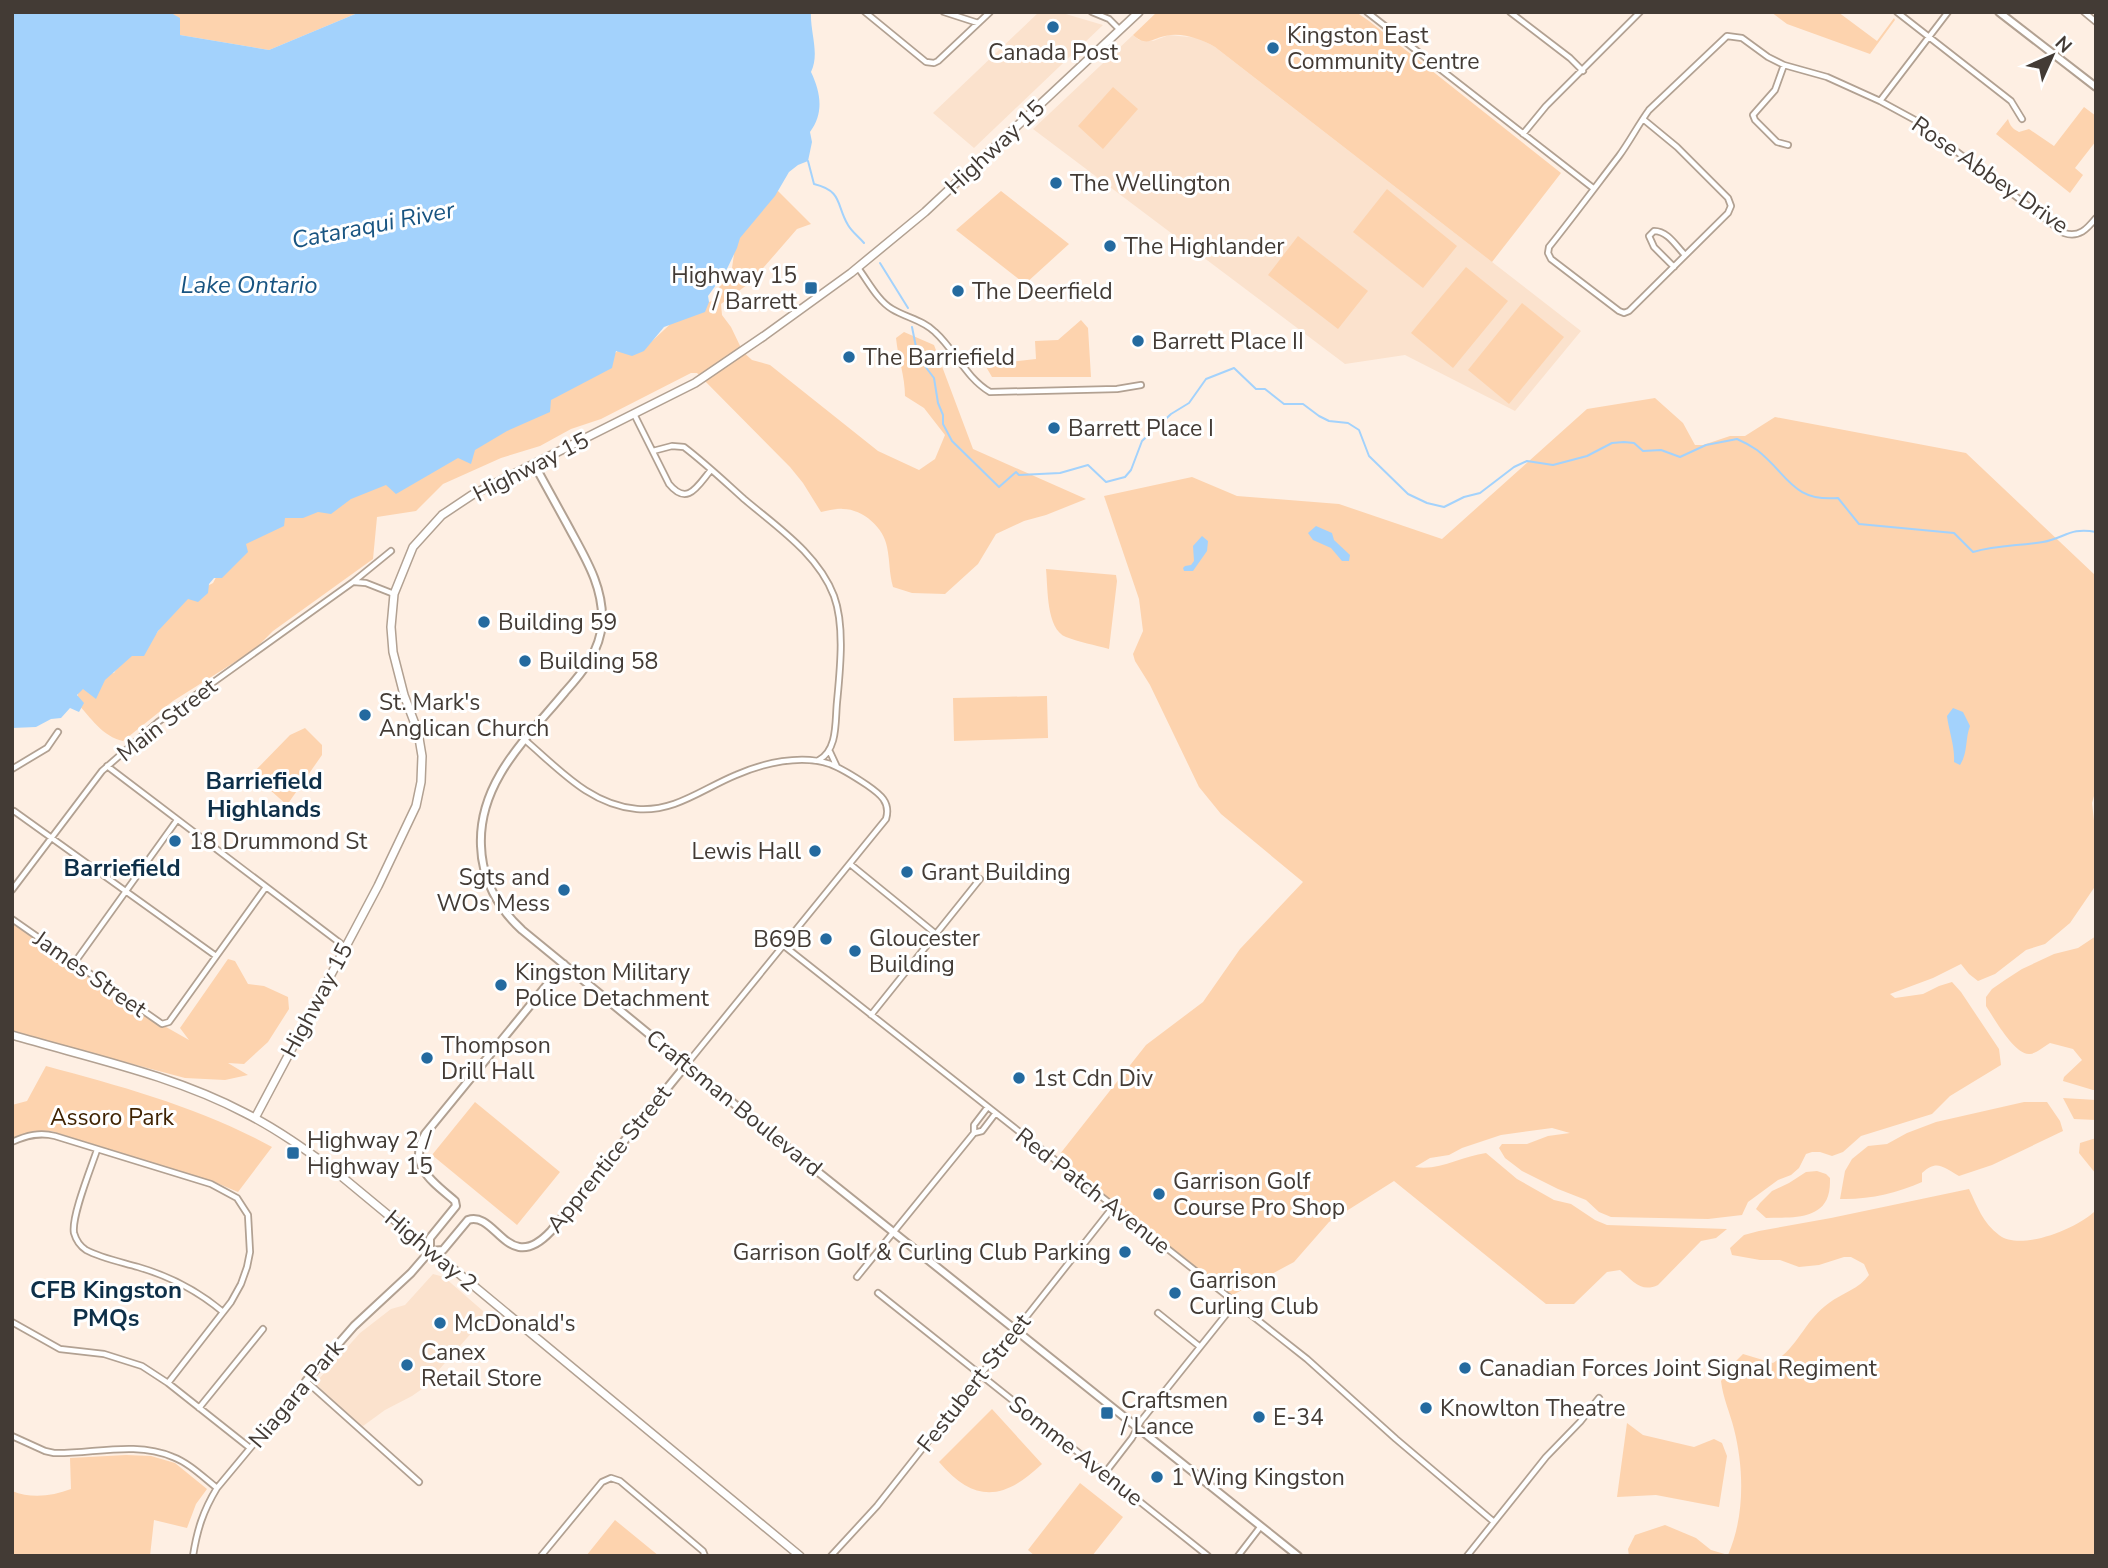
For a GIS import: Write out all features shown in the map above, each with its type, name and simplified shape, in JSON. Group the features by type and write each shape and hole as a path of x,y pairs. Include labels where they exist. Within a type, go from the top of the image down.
{"main road":[{"name":"Highway 15","path":"254,1118 378,886 416,806 421,782 422,756 418,732 404,695 393,652 391,627 394,594 413,547 437,520 480,491 695,383 858,268 964,177 1139,12"},
{"name":"Highway 2","path":"12,1035 162,1079 213,1098 300,1145 335,1171 800,1556"}],"street":[{"path":"866,12 929,63 938,61 990,12"},
{"path":"944,12 979,23"},
{"path":"1092,12 1109,19 1120,30"},
{"path":"1367,12 1593,188"},
{"path":"1510,12 1583,71"},
{"path":"1522,134 1546,106 1640,12"},
{"path":"1897,12 2011,101 2022,119"},
{"path":"1880,101 1948,12"},
{"path":"1998,12 2096,87"},
{"path":"2084,12 2096,22"},
{"name":"Rose Abbey Drive","path":"1643,118 1727,36 1742,38 1784,65 1827,77 1880,101 1927,128 2064,233 2080,234 2096,218"},
{"path":"1784,65 1775,90 1753,115 1777,142 1788,145"},
{"path":"1643,118 1677,146 1728,198 1731,206 1728,213 1624,313 1551,259 1548,253 1549,247 1593,188 1620,154 1643,118"},
{"path":"1674,267 1654,247 1650,236 1654,231 1665,234 1685,255"},
{"path":"858,268 885,304 932,328 972,378 990,392 1117,389 1142,385"},
{"path":"634,414 676,493 690,493 711,470"},
{"path":"653,451 672,446 684,447 805,551 827,581 835,598 840,633 839,681 834,740 830,752 818,761"},
{"name":"Craftsman Boulevard","path":"534,464 594,576 601,598 602,624 598,645 589,663 504,767 489,793 480,833 481,855 491,890 501,908 522,930 686,1065 1298,1556"},
{"name":"Main Street","path":"12,890 107,766 158,722 354,582 391,551"},
{"path":"354,582 366,583 394,594"},
{"path":"12,769 47,748 58,732"},
{"name":"Apprentice Street","path":"430,1251 443,1250 467,1220 472,1218 479,1219 510,1244 524,1247 537,1244 551,1231 886,818 888,810 885,800 877,793 837,767 818,761 776,761 736,774 680,803 662,808 620,807 602,801 579,787 525,740"},
{"path":"830,752 837,767"},
{"path":"107,766 344,946"},
{"path":"13,812 216,956 266,887"},
{"path":"75,962 177,820"},
{"path":"849,863 936,934"},
{"path":"871,1015 980,879"},
{"name":"James Street","path":"12,919 162,1024 169,1022 216,956"},
{"name":"Red Patch Avenue","path":"783,945 1307,1359 1494,1522"},
{"path":"430,1251 430,1238 456,1206 455,1201 422,1168 419,1159 421,1142 564,964"},
{"path":"974,1133 974,1125 988,1108"},
{"path":"857,1277 974,1133 982,1131 995,1114"},
{"path":"12,1142 25,1136 44,1133 211,1184 231,1193 242,1204 248,1215 250,1252 241,1284 223,1312 168,1383"},
{"path":"97,1150 76,1216 74,1231 78,1242 90,1252 153,1272 189,1288 223,1312"},
{"name":"Festubert Street","path":"831,1556 872,1511 1113,1207"},
{"name":"Niagara Park","path":"193,1556 197,1528 205,1507 217,1488 354,1326 411,1273 430,1251"},
{"name":"Somme Avenue","path":"878,1293 1208,1556"},
{"path":"1105,1473 1199,1346 1236,1302"},
{"path":"1158,1313 1199,1346"},
{"path":"12,1322 60,1349 119,1357 142,1366 168,1383 250,1448"},
{"path":"199,1408 263,1329"},
{"path":"306,1381 419,1482"},
{"path":"1468,1556 1546,1457 1599,1398"},
{"path":"12,1436 54,1453 129,1449 156,1452 186,1464 217,1488"},
{"path":"541,1556 602,1482 611,1478 620,1481 703,1551 705,1556"},
{"path":"1238,1556 1261,1526"}],"shaded area":[{"path":"1039,12 1059,12 1103,25 974,148 933,113"},
{"path":"1133,35 1139,40 1153,41 1169,35 1199,38 1215,47 1581,331 1515,411 1405,355 1345,364 1033,129"},
{"path":"433,1274 444,1277 483,1311 482,1317 474,1330 422,1389 363,1426 317,1385 318,1380 360,1333 391,1309 405,1305"}],"green space":[{"path":"154,12 360,12 269,50 180,35 171,13"},
{"path":"1157,12 1356,12 1561,173 1492,262 1215,47 1185,36 1171,35 1142,41 1133,35"},
{"path":"1771,12 1838,12 1877,41 1894,18 1895,20 1870,54 1787,24"},
{"path":"1113,87 1138,109 1103,149 1078,126"},
{"path":"2084,107 2096,116 2096,141 2075,168 2083,175 2070,193 1996,134 2008,119 2017,131 2029,129 2054,146"},
{"path":"1387,189 1457,246 1423,288 1353,232"},
{"path":"777,190 811,224 797,229 751,282 721,304 722,315 743,352 752,360 770,365 878,451 919,470 935,459 945,435 924,408 905,396 896,338 904,332 934,345 973,449 1086,499 996,534 978,564 945,594 912,593 893,587 887,547 877,527 865,516 851,510 821,512 790,467 697,373 691,373 601,419 571,429 540,446 501,458 443,484 416,511 377,517 373,559 273,631 254,650 173,701 123,741 103,731 77,703 80,678 114,673 133,644 156,634 173,604 213,583 249,529 599,365 623,347 650,343 679,316 715,300 723,277 732,268 735,247 745,219"},
{"path":"1001,191 1069,244 1025,284 956,230"},
{"path":"1298,236 1368,291 1338,329 1268,275"},
{"path":"1466,267 1508,301 1453,368 1411,333"},
{"path":"1522,303 1564,337 1509,404 1468,370"},
{"path":"1081,320 1088,328 1091,377 992,377 985,365 1036,359 1035,341 1058,340"},
{"path":"1655,398 1683,423 1695,445 1730,436 1745,436 1775,417 1966,453 2096,576 2096,789 2092,803 2096,838 2096,885 2070,923 2045,944 2026,950 1995,974 1978,981 1961,964 1890,994 1895,998 1923,994 1952,982 1999,1049 2001,1065 1950,1096 1932,1114 1861,1136 1843,1152 1832,1156 1820,1152 1806,1154 1799,1168 1748,1202 1742,1215 1708,1219 1611,1217 1599,1212 1586,1200 1522,1171 1505,1158 1499,1148 1502,1144 1527,1144 1548,1136 1570,1133 1552,1128 1501,1135 1449,1155 1430,1158 1415,1167 1433,1167 1486,1153 1517,1179 1554,1200 1571,1204 1607,1225 1727,1229 1716,1238 1701,1241 1658,1285 1642,1287 1620,1270 1607,1272 1574,1304 1546,1304 1394,1181 1329,1222 1294,1262 1227,1298 1056,1159 1146,1045 1203,1002 1240,949 1303,882 1221,814 1199,787 1150,685 1135,661 1133,654 1143,631 1139,599 1104,496 1192,477 1237,496 1339,504 1442,539 1587,409"},
{"path":"1046,569 1116,575 1109,649 1059,633 1051,617"},
{"path":"1047,696 1048,738 954,741 953,698"},
{"path":"305,728 322,745 322,755 287,805 252,774 290,735"},
{"path":"12,919 159,1023 189,1040 180,1028 228,959 235,961 248,984 264,986 288,997 289,1009 268,1042 244,1064 228,1063 248,1075 225,1080 185,1078 12,1032"},
{"path":"2096,936 2096,1090 2093,1090 2063,1081 2082,1060 2073,1049 2050,1043 2030,1054 2018,1049 1986,1006 1986,997 1992,989 2022,969 2054,954 2078,948"},
{"name":"Assoro Park","path":"46,1066 190,1110 272,1147 238,1192 212,1181 51,1131 31,1134 12,1142 12,1105 27,1101"},
{"path":"2063,1098 2096,1100 2096,1120 2074,1119"},
{"path":"475,1102 560,1172 517,1225 432,1155"},
{"path":"2024,1102 2047,1102 2060,1121 2063,1131 1992,1165 1959,1176 1936,1165 1922,1173 1922,1182 1903,1189 1872,1197 1840,1199 1845,1171 1852,1159 1868,1146 1887,1144 1936,1122"},
{"path":"2096,1138 2096,1174 2079,1153 2080,1143"},
{"path":"1817,1171 1830,1178 1828,1196 1818,1210 1802,1216 1766,1218 1756,1209 1772,1191 1806,1172"},
{"path":"1969,1189 1989,1225 2009,1240 2021,1241 2049,1236 2077,1224 2096,1210 2096,1556 1629,1556 1628,1549 1635,1535 1665,1525 1696,1538 1711,1550 1728,1555 1738,1524 1741,1476 1737,1444 1721,1381 1743,1354 1773,1363 1790,1349 1821,1310 1869,1275 1864,1264 1851,1257 1799,1267 1780,1260 1732,1255 1730,1248 1744,1235 1759,1231"},
{"path":"992,1409 1042,1464 1015,1485 990,1492 977,1491 952,1476 939,1462"},
{"path":"1627,1423 1643,1435 1694,1447 1714,1439 1722,1443 1727,1456 1719,1507 1656,1495 1617,1497"},
{"path":"151,1456 175,1463 207,1489 196,1504 187,1528 154,1520 150,1556 12,1556 12,1491 34,1496 71,1489 70,1458"},
{"path":"1080,1483 1123,1517 1092,1556 1035,1556 1028,1550"},
{"path":"615,1520 659,1556 586,1556"}],"water":[{"name":"Lake Ontario","path":"12,12 171,13 180,18 180,35 269,50 360,12 811,12 815,58 811,72 820,103 810,132 812,142 808,161 789,172 775,196 740,238 726,271 708,296 705,312 664,327 644,351 632,356 616,351 612,368 551,400 550,412 507,431 475,450 471,464 458,458 396,494 386,485 351,499 331,514 318,512 303,518 285,518 284,526 246,544 248,552 222,578 214,578 209,584 208,593 198,602 188,599 158,631 144,656 132,656 105,680 96,699 83,689 77,695 84,703 79,712 70,708 61,718 51,719 36,727 12,728"},
{"path":"1316,526 1332,533 1334,540 1350,555 1349,561 1342,561 1331,548 1313,540 1308,533"},
{"path":"1202,536 1208,541 1207,551 1193,571 1184,571 1185,566 1194,561 1193,546"},
{"path":"1953,708 1963,712 1970,726 1960,765 1954,762 1947,716"}],"waterway":[{"path":"808,161 814,184 834,195 851,230 864,243"},
{"path":"880,263 908,308"},
{"path":"912,327 918,357 934,378 943,424 952,441 999,487 1016,472 1019,475 1060,473 1088,465 1106,482 1125,477 1131,470 1142,441 1171,414 1189,403 1206,379 1234,368 1256,389 1265,389 1284,404 1303,404 1329,421 1348,423 1359,430 1369,456 1408,494 1444,507 1480,493 1514,467 1527,461 1553,465 1587,456 1612,443 1624,442 1634,443 1643,451 1661,450 1680,457 1706,445 1737,439 1757,450 1800,491 1810,496 1838,498 1859,524 1954,533 1973,552 2043,542 2080,531 2096,532"}],"place":[{"name":"Canada Post","path":"1053,27"},
{"name":"Kingston East Community Centre","path":"1273,48"},
{"name":"The Wellington","path":"1056,183"},
{"name":"The Highlander","path":"1110,246"},
{"name":"Highway 15 / Barrett","path":"811,288"},
{"name":"The Deerfield","path":"958,291"},
{"name":"Barrett Place II","path":"1138,341"},
{"name":"The Barriefield","path":"849,357"},
{"name":"Barrett Place I","path":"1054,428"},
{"name":"Building 59","path":"484,622"},
{"name":"Building 58","path":"525,661"},
{"name":"St. Mark's Anglican Church","path":"365,715"},
{"name":"18 Drummond St","path":"175,841"},
{"name":"Lewis Hall","path":"815,851"},
{"name":"Grant Building","path":"907,872"},
{"name":"Sgts and WOs Mess","path":"564,890"},
{"name":"B69B","path":"826,939"},
{"name":"Gloucester Building","path":"855,951"},
{"name":"Kingston Military Police Detachment","path":"501,985"},
{"name":"Thompson Drill Hall","path":"427,1058"},
{"name":"1st Cdn Div","path":"1019,1078"},
{"name":"Highway 2 / Highway 15","path":"293,1153"},
{"name":"Garrison Golf Course Pro Shop","path":"1159,1194"},
{"name":"Garrison Golf & Curling Club Parking","path":"1125,1252"},
{"name":"Garrison Curling Club","path":"1175,1293"},
{"name":"McDonald's","path":"440,1323"},
{"name":"Canex Retail Store","path":"407,1365"},
{"name":"Canadian Forces Joint Signal Regiment","path":"1465,1368"},
{"name":"Knowlton Theatre","path":"1426,1408"},
{"name":"Craftsmen / Lance","path":"1107,1413"},
{"name":"E-34","path":"1259,1417"},
{"name":"1 Wing Kingston","path":"1157,1477"}],"district":[{"name":"Barriefield Highlands","path":"264,795"},
{"name":"Barriefield","path":"122,868"},
{"name":"CFB Kingston PMQs","path":"106,1304"}],"water label":[{"name":"Cataraqui River","path":"373,225"}]}
